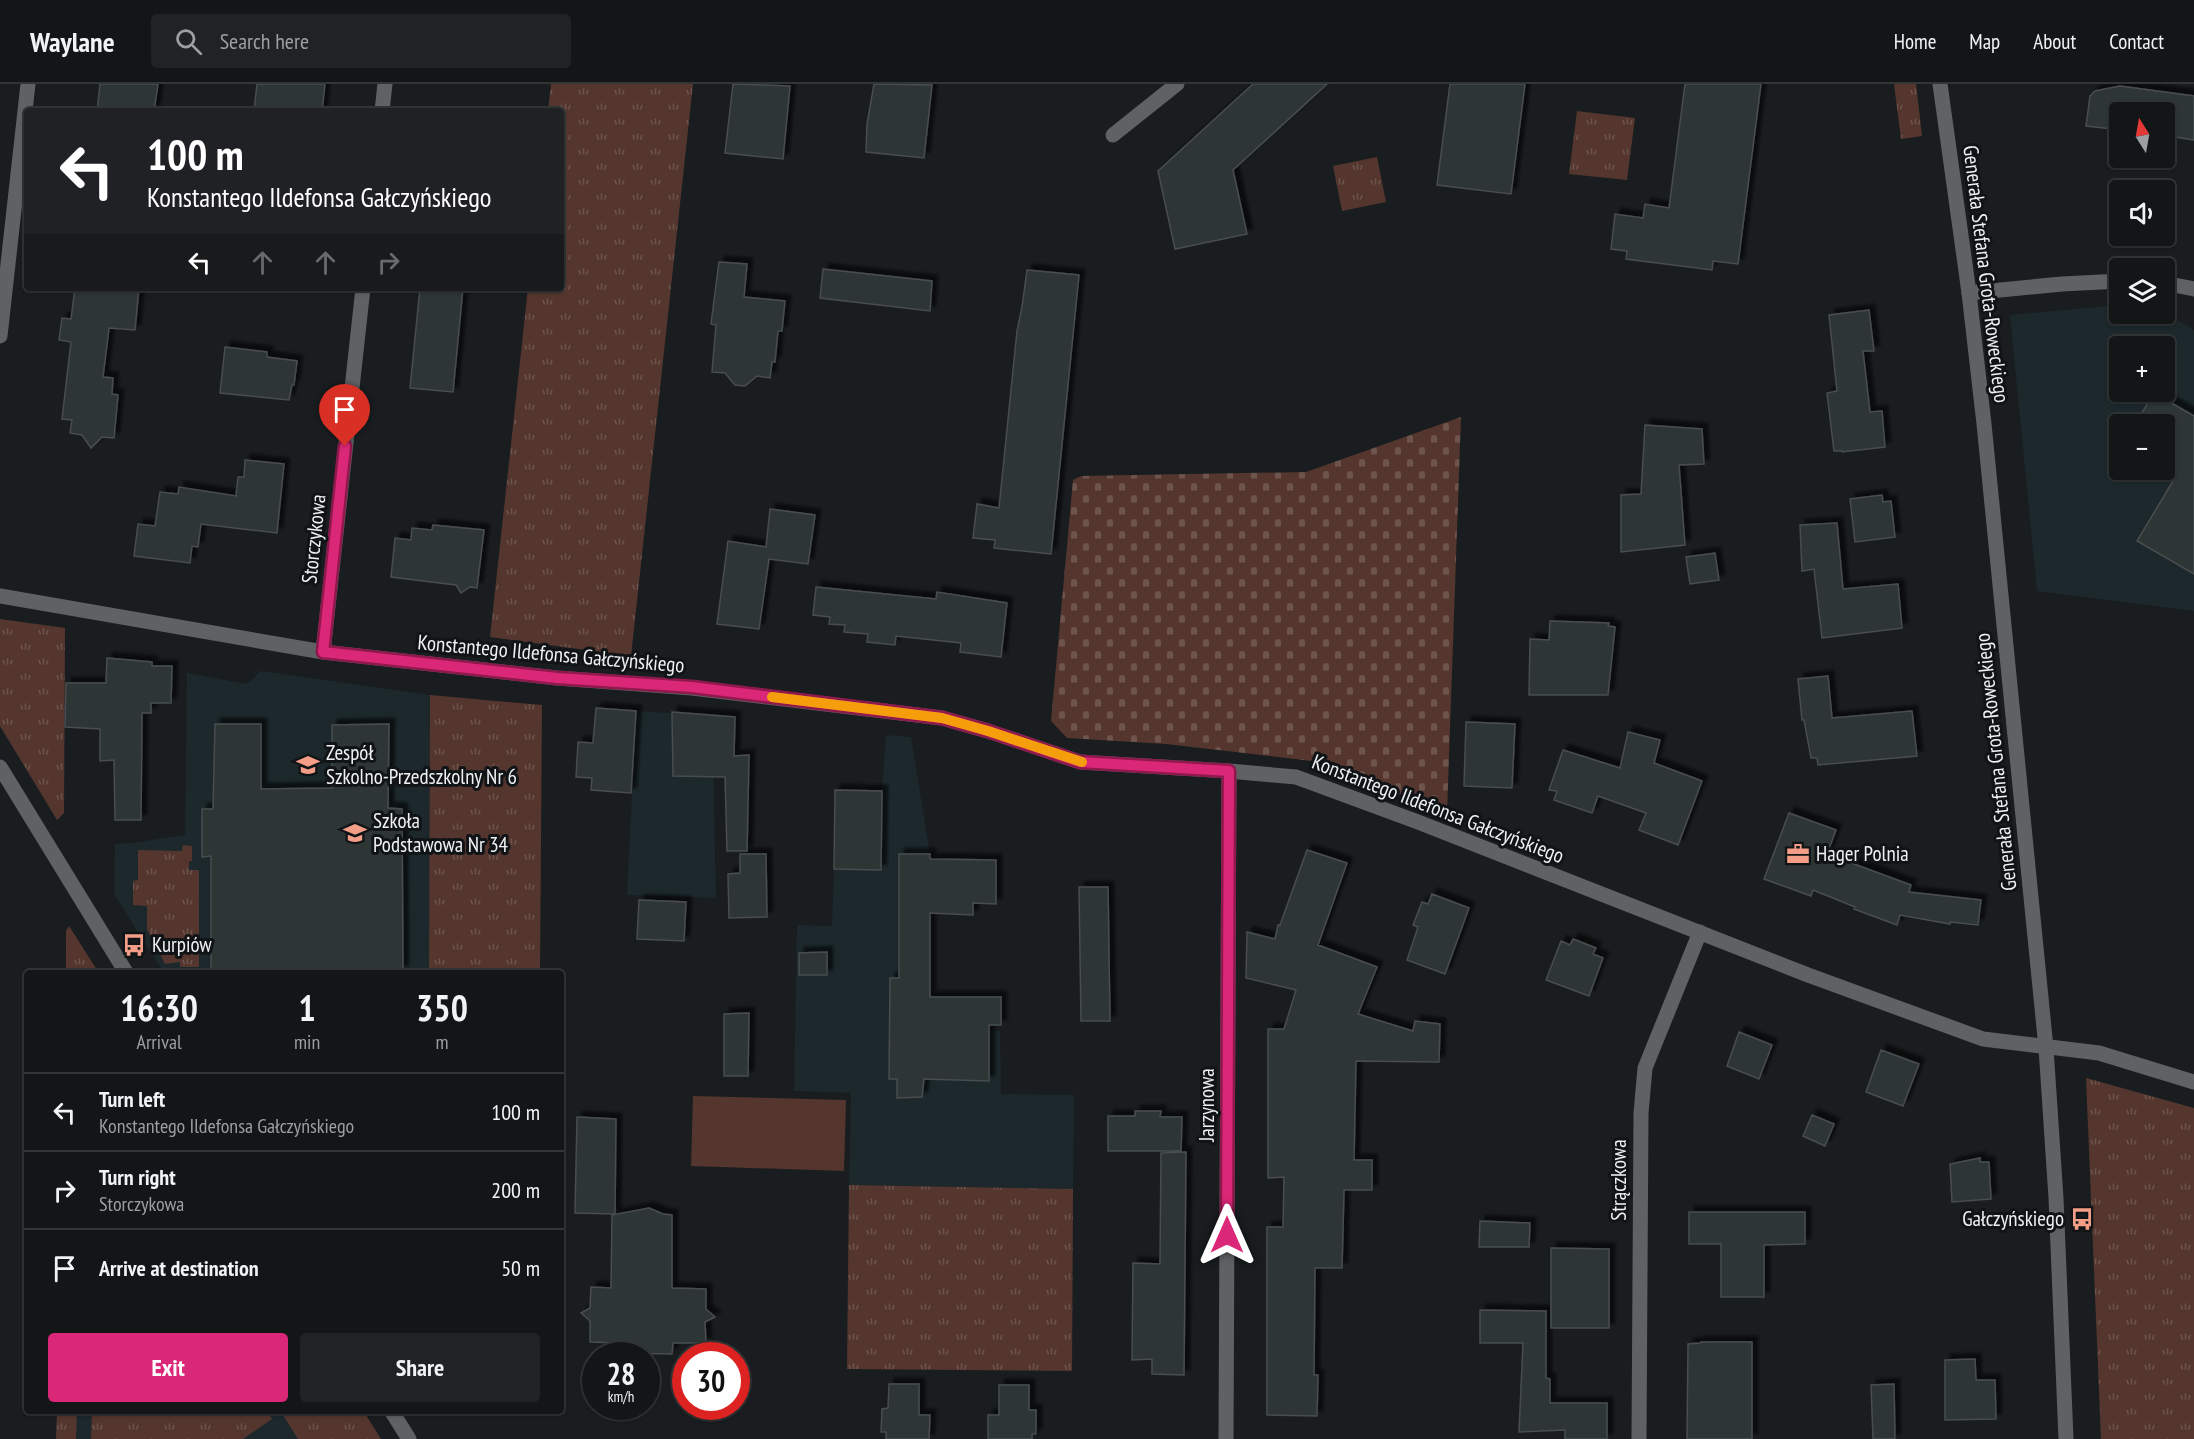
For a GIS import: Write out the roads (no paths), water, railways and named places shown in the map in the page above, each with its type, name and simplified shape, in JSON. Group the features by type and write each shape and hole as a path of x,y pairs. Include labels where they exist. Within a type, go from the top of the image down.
{"street":[{"path":"25,108 28,84"},
{"path":"382,108 385,84"},
{"path":"1113,135 1177,84"},
{"name":"Generała Stefana Grota-Roweckiego","path":"1940,84 1969,293 1984,423 2046,1048 2057,1220 2066,1439"},
{"path":"0,336 24,120"},
{"path":"1969,293 2109,282"},
{"path":"2175,285 2194,289"},
{"name":"Storczykowa","path":"323,652 363,291"},
{"name":"Konstantego Ildefonsa Gałczyńskiego","path":"0,596 323,652 557,678 692,687 942,718 1080,762 1296,777 1808,975 1983,1039 2099,1053 2194,1082"},
{"path":"0,767 125,970"},
{"name":"Jarzynowa","path":"1226,1439 1229,771"},
{"name":"Strączkowa","path":"1639,1439 1641,1113 1645,1068 1700,932"},
{"path":"393,1414 409,1439"}],"place":[{"name":"Zespół Szkolno-Przedszkolny Nr 6","path":"308,765"},
{"name":"Szkoła Podstawowa Nr 34","path":"355,833"},
{"name":"Hager Polnia","path":"1798,854"},
{"name":"Kurpiów","path":"134,945"},
{"name":"Gałczyńskiego","path":"2082,1219"}]}
